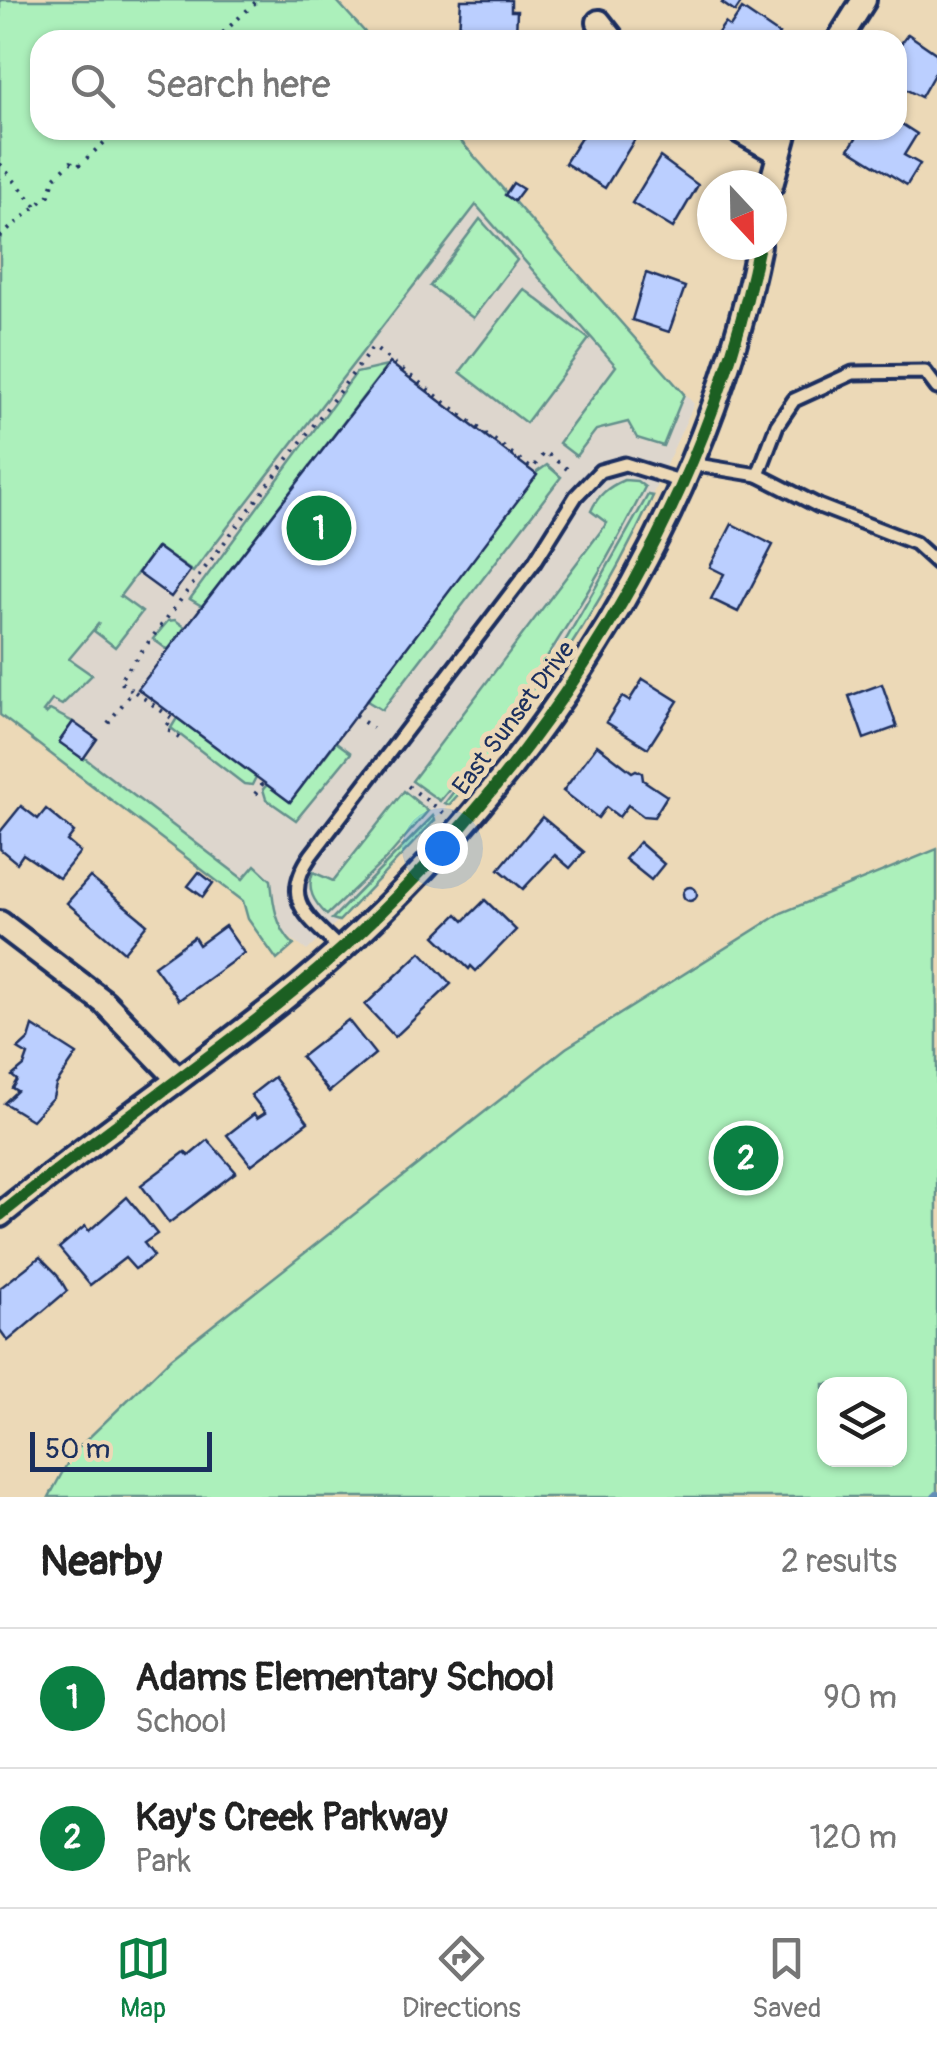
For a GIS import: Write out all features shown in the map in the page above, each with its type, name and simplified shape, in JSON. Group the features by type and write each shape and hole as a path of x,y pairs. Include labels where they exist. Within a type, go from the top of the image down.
{"street":[{"path":"845,30 864,0"},
{"path":"775,170 782,141"},
{"name":"East Sunset Drive","path":"0,1215 279,1002 402,890 524,752 608,629 687,473 724,380 756,260"},
{"path":"0,923 104,1002 177,1078"}],"lane":[{"path":"758,475 777,425 794,400 853,373 925,372 937,388"},
{"path":"339,948 302,912 295,890 300,872 534,563 576,496 600,471 626,464 687,473 758,475 819,506 915,544 937,563"}],"path":[{"path":"226,30 258,0"},
{"path":"0,237 49,194 55,177 71,162 77,168 107,140"},
{"path":"0,164 36,206"},
{"path":"179,738 165,728 172,719 119,681 373,347 532,469 545,452 571,472"},
{"path":"108,723 134,691"},
{"path":"355,716 374,728"},
{"path":"254,794 264,782"},
{"path":"408,786 444,813"}],"shaded area":[{"path":"411,140 459,140 694,404 622,561 563,659 453,800 307,951 0,715 0,246"}],"green space":[{"path":"0,0 336,0 363,30 30,30 30,140 460,140 684,394 663,446 637,438 628,422 596,430 576,456 559,443 616,366 476,205 193,572 157,547 120,596 142,612 115,647 94,631 99,623 69,659 92,675 62,705 52,700 43,712 50,710 73,722 59,742 243,879 255,865 271,880 279,923 294,945 277,960 248,919 243,901 0,715"},
{"path":"480,219 517,260 473,318 430,286"},
{"path":"524,289 589,339 526,423 460,372"},
{"path":"387,366 202,606 190,599 356,373"},
{"path":"547,465 561,477 382,710 367,701 537,472"},
{"path":"624,480 637,481 645,487 600,570 526,689 440,801 412,781 607,523 591,511 604,492"},
{"path":"648,495 653,496 633,538 563,658 509,734 449,805 445,803 555,659"},
{"path":"175,620 185,627 168,650 153,639 168,621"},
{"path":"177,718 256,777 252,785 244,784 171,728"},
{"path":"336,742 351,753 296,820 266,799 263,789 267,785 290,802"},
{"path":"404,791 428,811 387,858 327,915 312,895 313,872 333,881"},
{"path":"433,816 435,820 339,921 332,919"},
{"path":"937,849 937,1497 49,1497 73,1453 171,1358 566,1048 781,913"}],"building":[{"path":"461,0 511,0 511,11 517,11 516,30 459,30"},
{"path":"743,0 735,12 722,3"},
{"path":"742,9 773,30 720,30 725,23 730,27"},
{"path":"907,35 937,54 937,69 921,97 907,90"},
{"path":"907,128 917,134 904,155 920,164 907,185 849,149 855,140 907,140"},
{"path":"580,140 634,140 605,188 565,163"},
{"path":"660,157 697,184 673,228 632,203"},
{"path":"513,183 523,189 514,201 505,195"},
{"path":"646,273 685,287 669,332 632,320"},
{"path":"390,363 537,475 290,802 138,689"},
{"path":"732,524 773,545 738,612 711,599 724,574 710,567"},
{"path":"157,547 190,571 171,597 138,573"},
{"path":"643,679 678,701 648,748 606,722 622,697 629,701"},
{"path":"882,684 897,727 864,739 849,696"},
{"path":"73,722 97,739 83,759 59,742"},
{"path":"597,745 632,772 642,773 643,780 667,796 654,817 643,816 628,805 619,817 606,807 598,818 563,791"},
{"path":"21,806 38,819 46,809 74,832 67,841 80,852 59,878 23,854 17,863 0,849 0,832"},
{"path":"542,817 584,852 570,868 555,855 523,889 499,869"},
{"path":"639,842 664,864 651,880 625,859"},
{"path":"199,872 213,883 203,897 188,886"},
{"path":"90,877 147,924 124,952 67,903"},
{"path":"690,887 697,894 690,901 683,894"},
{"path":"485,900 516,930 476,971 471,966 469,969 435,936 457,914 464,921"},
{"path":"225,926 244,953 179,1000 154,966 194,937 199,945"},
{"path":"421,952 451,984 395,1037 365,1005"},
{"path":"348,1020 375,1054 329,1092 301,1057"},
{"path":"33,1026 77,1054 56,1085 53,1097 32,1120 4,1103 17,1091 12,1088 17,1080 12,1076 24,1066 28,1055 18,1049 29,1039"},
{"path":"274,1077 308,1122 251,1165 227,1135 254,1114 257,1118 265,1113 251,1095"},
{"path":"208,1140 236,1172 169,1223 141,1185"},
{"path":"127,1197 157,1234 144,1243 154,1256 135,1269 125,1258 90,1285 59,1248 85,1226 89,1231"},
{"path":"40,1257 67,1291 8,1341 0,1330 0,1288"}],"cycle path":[{"path":"0,1215 277,1004 362,930 442,848 517,760 584,665 642,565 692,461 731,354 755,260"}],"place":[{"name":"Adams Elementary School","path":"319,528"},
{"name":"Kay's Creek Parkway","path":"746,1158"}]}
